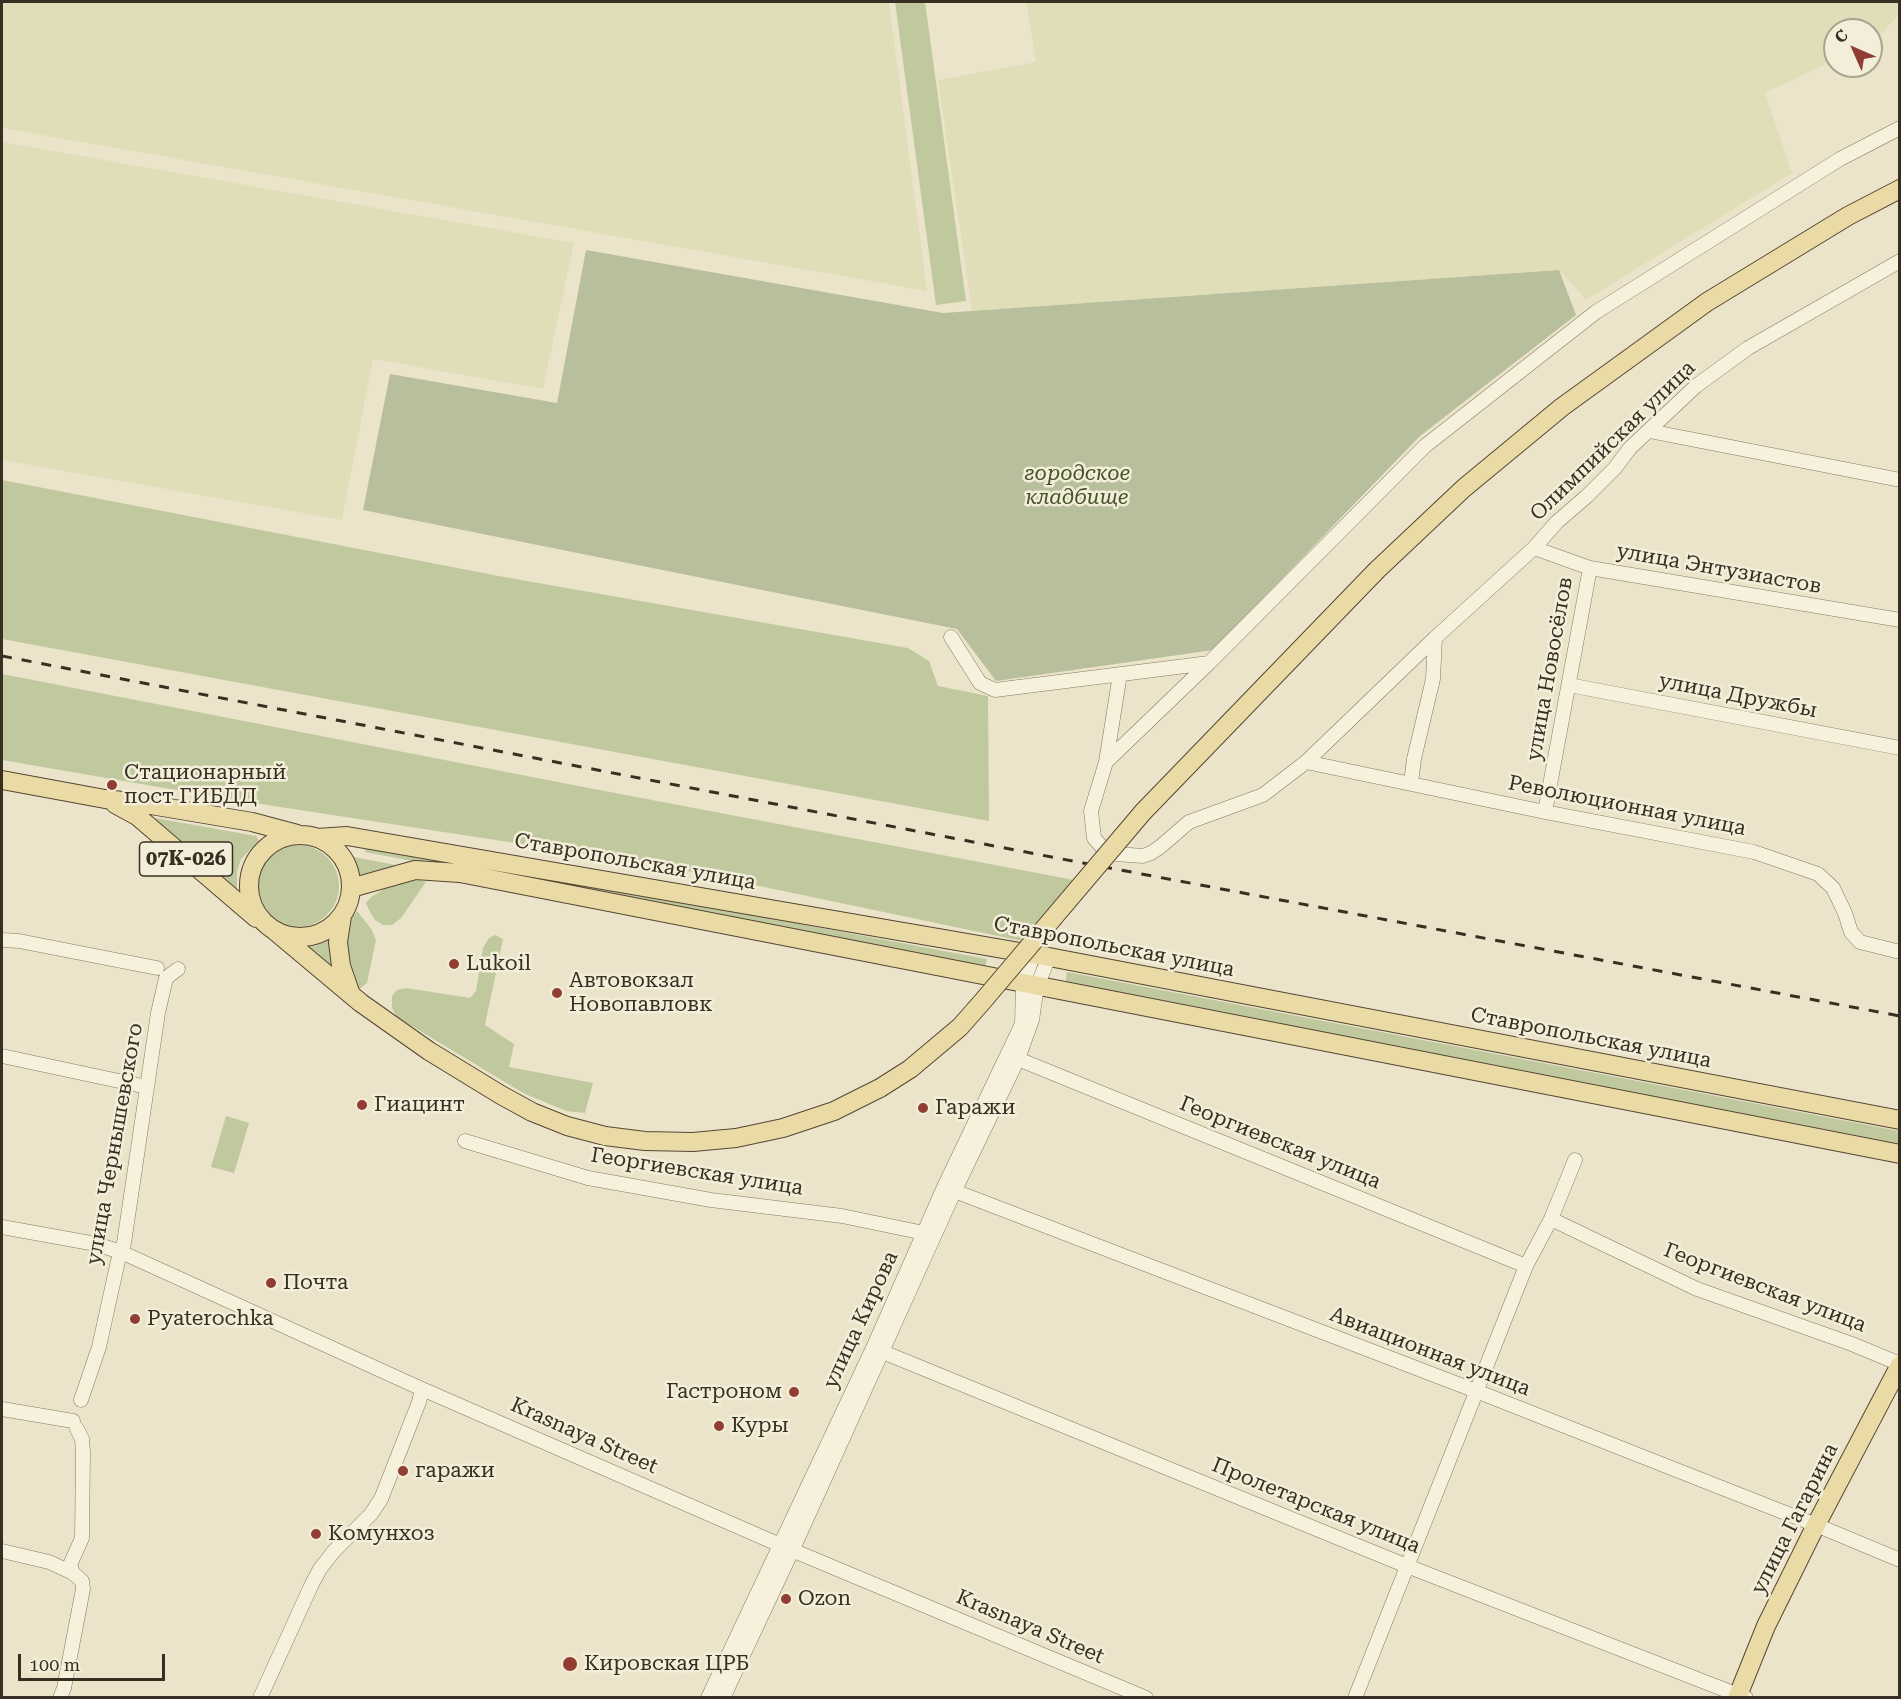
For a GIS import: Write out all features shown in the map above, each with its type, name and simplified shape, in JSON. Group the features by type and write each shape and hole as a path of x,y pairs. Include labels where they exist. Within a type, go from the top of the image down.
{"main road":[{"path":"270,927 289,936 304,937 319,934 332,927 342,916 348,904 351,888 350,875 342,857 328,843 308,836 286,837 274,842 259,856 250,874 249,887 256,913 270,927 351,994 429,1051 532,1112 567,1126 605,1136 645,1141 693,1142 736,1138 783,1128 834,1111 880,1088 910,1069 960,1027 1143,812 1377,570 1464,488 1562,407 1707,302 1848,216 1899,189"},
{"name":"07К-026","path":"2,780 252,822 308,836"},
{"name":"07К-026","path":"105,799 137,816 250,914 270,927"},
{"name":"Ставропольская улица","path":"308,836 348,836 1041,956 1899,1120"},
{"name":"Ставропольская улица","path":"351,888 416,870 460,873 1899,1154"},
{"path":"342,916 338,942 340,966 351,994"},
{"name":"улица Гагарина","path":"1741,1696 1766,1626 1899,1365"}],"street":[{"path":"1106,762 1209,663 1425,446 1596,312 1840,159 1899,128"},
{"name":"Олимпийская улица","path":"1106,762 1091,811 1094,838 1101,846 1116,854 1143,856 1151,853 1189,822 1263,795 1306,762 1435,638 1534,548 1557,522 1616,468 1630,448 1696,386 1748,348 1899,261"},
{"path":"1648,431 1899,480"},
{"name":"улица Энтузиастов","path":"1534,548 1590,568 1899,620"},
{"name":"улица Новосёлов","path":"1545,812 1590,568"},
{"path":"951,637 980,683 995,690 1209,663"},
{"path":"1411,783 1414,759 1433,680 1435,638"},
{"path":"1106,762 1120,674"},
{"name":"улица Дружбы","path":"1569,685 1899,748"},
{"name":"Революционная улица","path":"1306,762 1545,812 1754,852 1818,874 1833,888 1851,932 1860,942 1899,952"},
{"path":"2,940 19,941 157,968"},
{"name":"улица Кирова","path":"723,1698 786,1547 878,1349 1022,1024 1030,984 1041,956"},
{"name":"улица Чернышевского","path":"81,1400 99,1347 117,1261 122,1252 158,1013 166,978 178,969"},
{"name":"улица Кирова","path":"878,1349 924,1233 1018,1059 1032,1020 1030,984"},
{"path":"2,1056 147,1087"},
{"name":"Георгиевская улица","path":"1018,1059 1526,1266"},
{"name":"Георгиевская улица","path":"465,1140 588,1178 711,1200 842,1215 924,1233"},
{"path":"1355,1698 1526,1266 1551,1219 1575,1160"},
{"name":"Авиационная улица","path":"949,1189 1476,1391 1899,1560"},
{"name":"Георгиевская улица","path":"1551,1219 1697,1289 1852,1344 1899,1365"},
{"name":"Krasnaya Street","path":"2,1227 96,1244 122,1252 251,1313 422,1389 786,1547 1146,1698"},
{"name":"Пролетарская улица","path":"878,1349 1407,1566 1741,1696"},
{"path":"260,1698 320,1569 334,1551 371,1514 381,1499 422,1389"},
{"path":"2,1409 75,1425 82,1439 82,1538 70,1565 82,1581 82,1589 64,1688 60,1698"},
{"name":"улица Кирова","path":"708,1698 786,1547"},
{"path":"2,1551 49,1562 74,1573"}],"shaded area":[{"path":"2,2 889,2 927,291 2,128"},
{"path":"1026,2 1899,2 1899,14 1883,32 1883,18 1823,18 1823,66 1765,93 1792,173 1586,300 1559,270 972,311 938,80 1036,62"},
{"path":"2,142 574,243 543,389 373,359 342,520 2,460"}],"green space":[{"path":"895,2 925,2 966,301 936,305"},
{"name":"городское кладбище","path":"586,250 943,313 1559,270 1576,315 1420,436 1213,650 996,681 957,629 363,510 390,374 557,403"},
{"path":"2,480 504,577 908,648 929,661 938,686 988,696 989,821 2,639"},
{"path":"2,674 1074,880 1022,941 659,865 228,799 2,760"},
{"path":"155,818 256,836 259,841 241,859 237,872 237,890 152,824"},
{"path":"367,843 987,959 985,969 365,852"},
{"path":"298,845 314,849 327,857 335,870 339,886 335,902 327,915 314,923 298,927 282,923 269,915 261,902 257,886 261,870 269,857 282,849"},
{"path":"349,856 396,865 358,884"},
{"path":"404,881 426,882 401,918 392,925 383,925 375,920 366,903 371,897"},
{"path":"357,911 372,930 376,940 367,983 358,990 344,947 348,923"},
{"path":"495,935 503,939 485,1025 514,1044 509,1067 593,1083 585,1113 566,1111 523,1093 397,1017 392,1008 392,996 397,990 406,988 470,998 476,991 483,948 489,938"},
{"path":"330,938 330,959 334,972 301,947 324,943"},
{"path":"1067,972 1899,1131 1899,1145 1065,985"},
{"path":"226,1116 249,1123 234,1173 211,1167"}],"railway":[{"path":"2,656 1083,863 1900,1016"}],"place":[{"name":"Стационарный пост ГИБДД","path":"112,785"},
{"name":"Lukoil","path":"454,964"},
{"name":"Автовокзал Новопавловк","path":"557,993"},
{"name":"Гиацинт","path":"362,1105"},
{"name":"Гаражи","path":"923,1108"},
{"name":"Почта","path":"271,1283"},
{"name":"Pyaterochka","path":"135,1319"},
{"name":"Гастроном","path":"794,1392"},
{"name":"Куры","path":"719,1426"},
{"name":"гаражи","path":"403,1471"},
{"name":"Комунхоз","path":"316,1534"},
{"name":"Ozon","path":"786,1599"},
{"name":"Кировская ЦРБ","path":"570,1664"}]}
